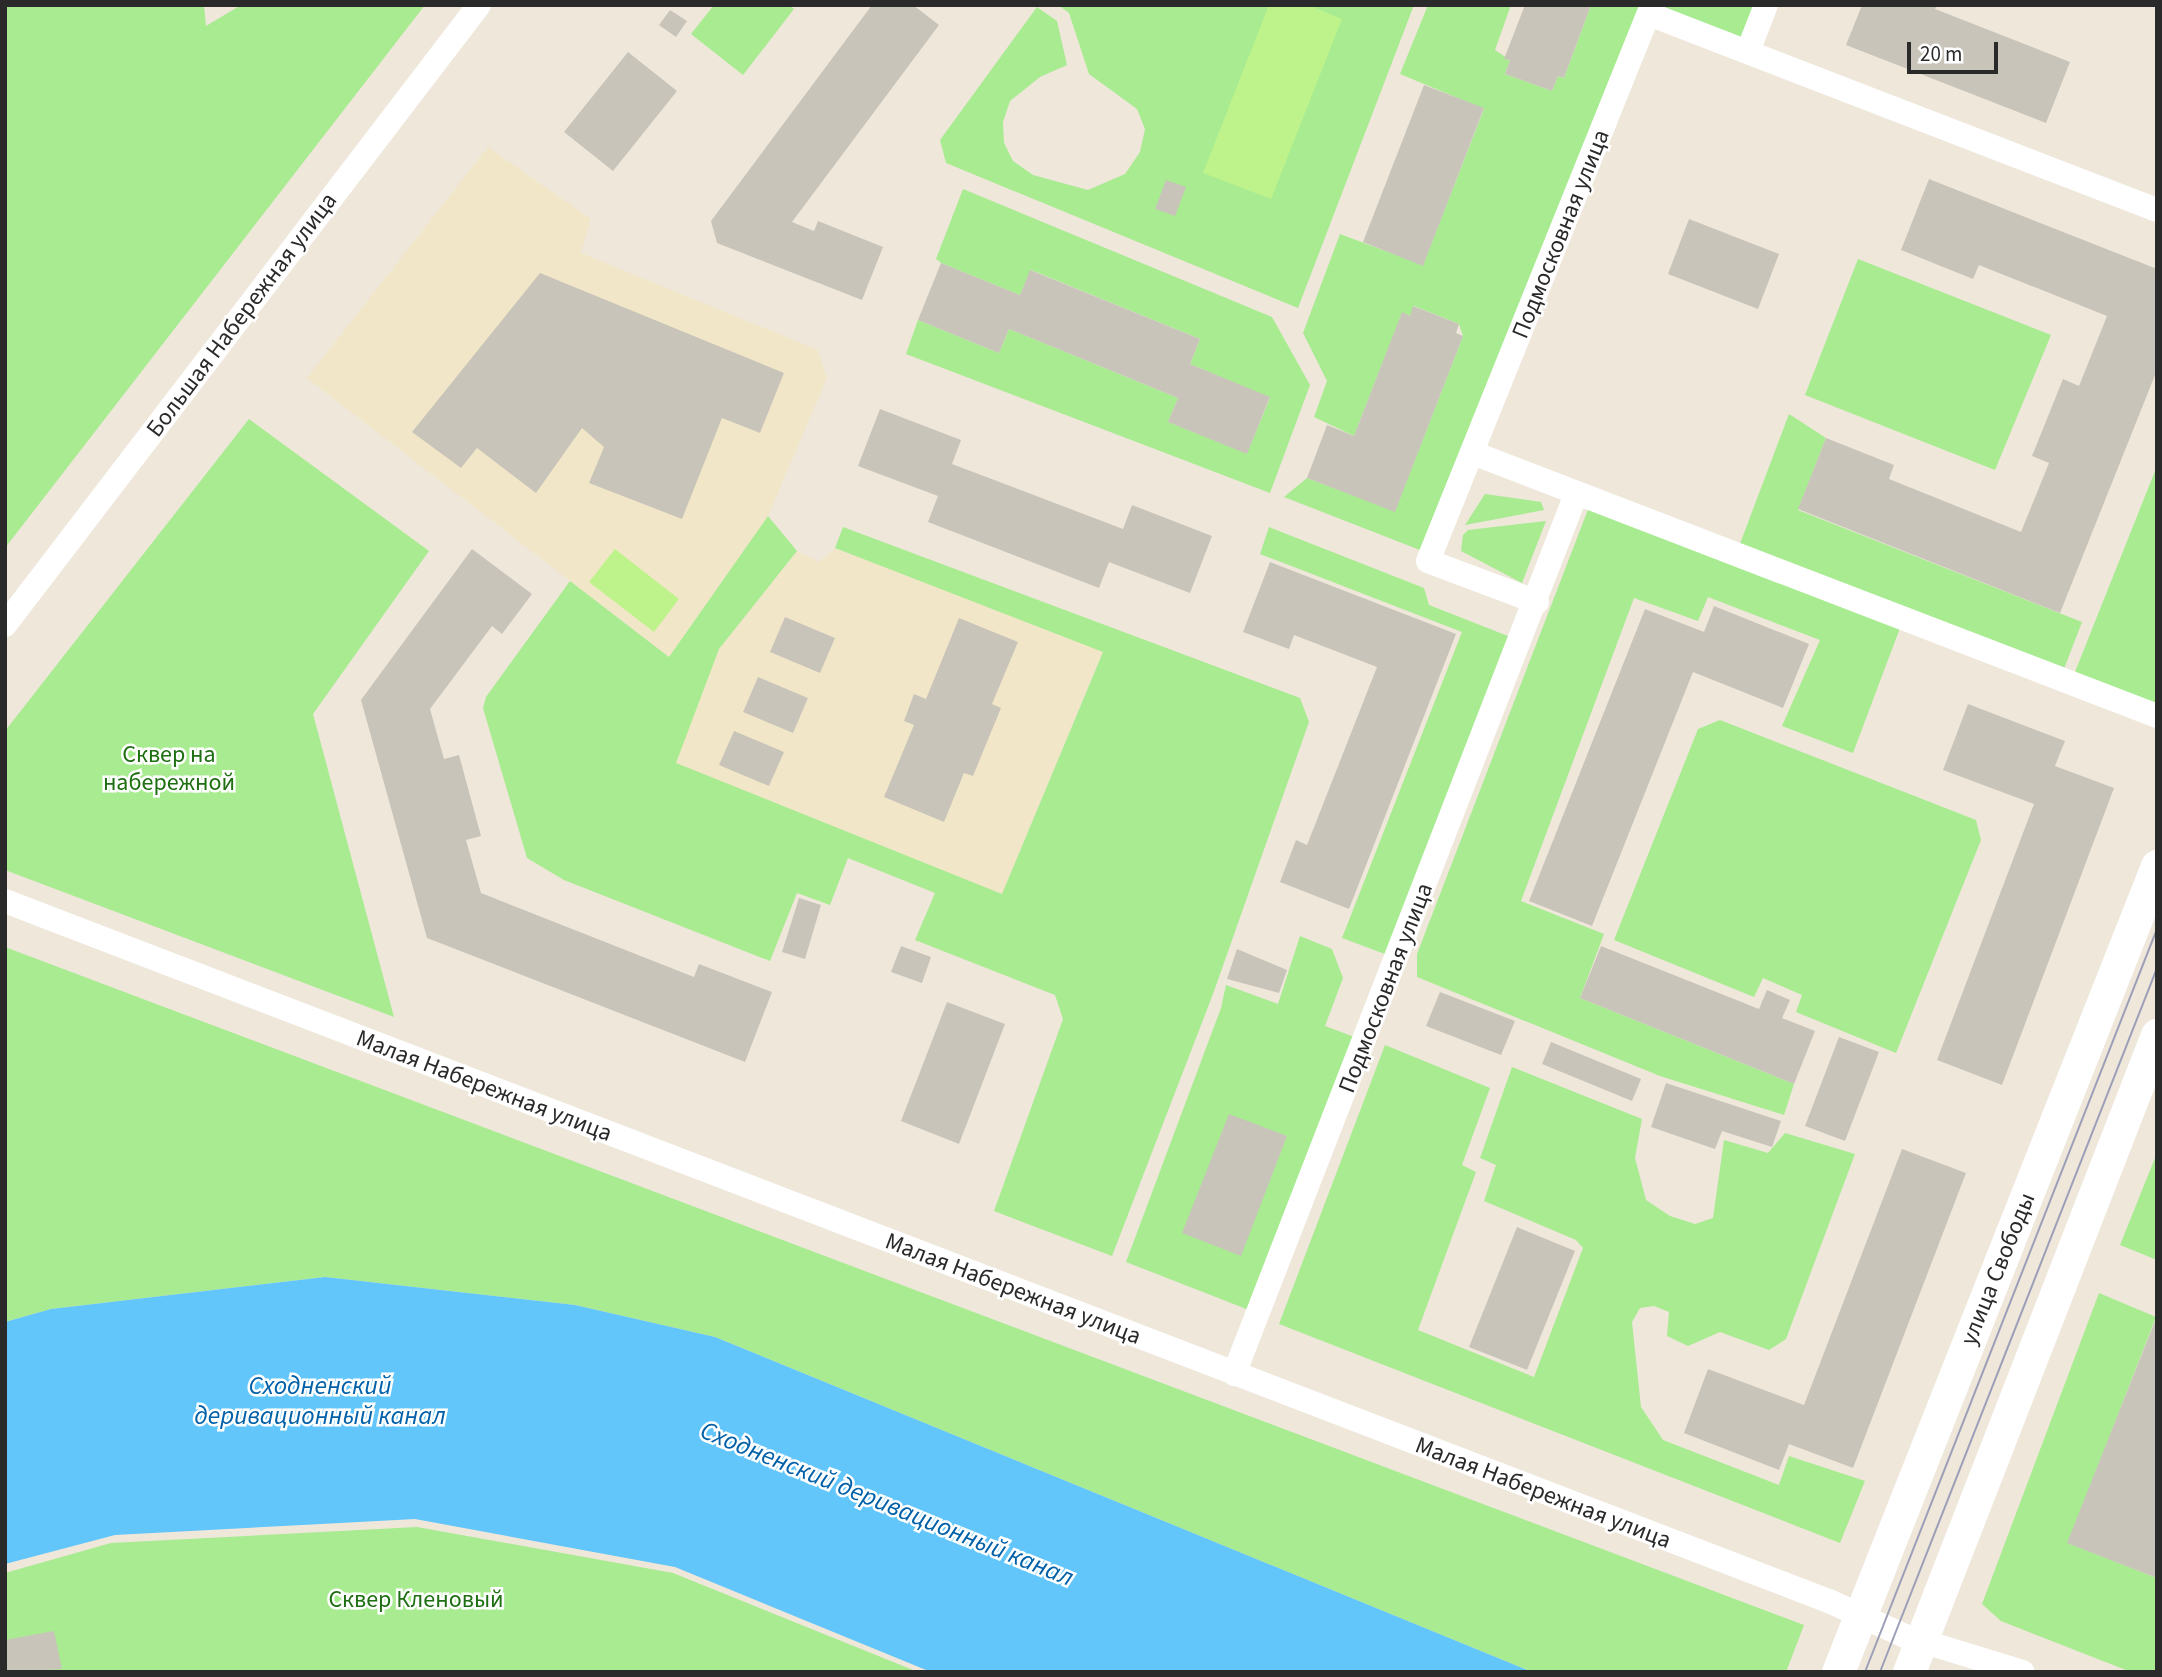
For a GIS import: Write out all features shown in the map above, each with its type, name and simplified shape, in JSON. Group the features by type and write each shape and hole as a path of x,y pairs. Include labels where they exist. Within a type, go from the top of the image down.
{"main road":[{"name":"улица Свободы","path":"1838,1672 2157,866"},
{"path":"1909,1672 2157,1035"}],"street":[{"name":"Большая Набережная улица","path":"5,625 479,5"},
{"path":"1748,51 1766,5"},
{"name":"Подмосковная улица","path":"1536,602 1427,561 1651,10 1748,51 2157,210"},
{"path":"1473,453 2157,716"},
{"name":"Подмосковная улица","path":"1234,1374 1576,494"},
{"name":"Малая Набережная улица","path":"5,901 1921,1640 2023,1672"}],"shaded area":[{"path":"488,147 591,219 581,253 818,350 827,378 768,516 669,657 307,378"},
{"path":"835,548 1103,651 1002,894 675,763 719,649 797,551 819,562"}],"green space":[{"path":"5,5 204,5 206,26 241,5 425,5 5,548"},
{"path":"714,5 789,5 794,9 743,75 691,34"},
{"path":"1058,5 1414,5 1298,308 946,163 940,140 1037,7 1057,21 1067,65 1040,77 1010,101 1003,122 1004,143 1013,161 1033,175 1088,190 1125,174 1140,152 1145,129 1137,109 1089,74 1069,13"},
{"path":"1269,5 1308,5 1342,19 1271,199 1203,173"},
{"path":"1428,5 1511,5 1495,50 1510,60 1505,74 1552,91 1558,76 1564,78 1591,5 1642,5 1425,552 1284,497 1307,478 1395,511 1463,336 1459,324 1414,306 1410,316 1402,313 1354,436 1314,417 1327,381 1303,333 1340,234 1423,265 1484,109 1400,74"},
{"path":"1660,5 1760,5 1745,43"},
{"path":"963,189 1272,317 1310,385 1270,493 906,354 918,320 999,353 1009,329 1178,398 1168,422 1247,453 1270,398 1190,364 1200,339 1031,270 1020,295 941,263 936,259"},
{"path":"1858,259 2051,335 1995,470 1805,395"},
{"path":"1789,414 1826,438 1798,510 2082,622 2062,674 1738,549"},
{"name":"Сквер на набережной","path":"249,419 429,551 313,714 394,1017 5,870 5,731"},
{"path":"2157,466 2157,709 2073,677"},
{"path":"1485,494 1541,502 1544,510 1465,525"},
{"path":"1589,507 1900,628 1853,753 1782,726 1820,640 1708,597 1698,621 1634,598 1521,901 1604,934 1580,998 1794,1084 1784,1115 1660,1076 1417,977 1417,954"},
{"path":"768,516 797,551 719,649 676,763 1002,894 1103,652 835,548 843,527 1300,698 1309,722 1213,994 1112,1256 994,1211 1063,1019 1055,995 915,940 935,893 848,858 830,905 797,893 770,961 564,880 527,858 483,708 486,697 570,581 669,657"},
{"path":"1546,521 1522,583 1461,551 1463,535 1468,530"},
{"path":"1269,527 1424,588 1429,605 1513,638 1393,957 1342,938 1462,632 1260,554"},
{"path":"615,549 679,599 654,632 589,582"},
{"path":"1720,720 1976,820 1981,840 1896,1053 1796,1012 1802,995 1763,978 1754,997 1614,940 1698,729"},
{"path":"1300,936 1332,949 1343,978 1325,1026 1357,1038 1249,1310 1126,1262 1221,1008 1226,985 1278,1004"},
{"path":"5,947 1804,1625 1786,1672 1532,1672 715,1337 575,1305 325,1277 51,1309 5,1322"},
{"path":"1385,1045 1490,1088 1462,1165 1476,1172 1418,1330 1534,1377 1583,1248 1576,1240 1484,1201 1496,1165 1480,1158 1512,1067 1642,1119 1635,1158 1646,1200 1670,1216 1695,1224 1713,1218 1724,1140 1768,1153 1785,1133 1855,1154 1786,1339 1769,1350 1720,1332 1688,1346 1667,1336 1669,1312 1654,1306 1640,1308 1632,1322 1641,1407 1663,1440 1779,1485 1789,1456 1865,1481 1840,1543 1279,1324"},
{"path":"2157,1153 2157,1260 2120,1245"},
{"path":"2099,1293 2156,1317 2068,1543 2157,1578 2157,1672 2131,1672 2001,1621 1982,1604"},
{"name":"Сквер Кленовый","path":"417,1527 673,1573 918,1672 5,1672 5,1573 111,1543"}],"water":[{"name":"Сходненский деривационный канал","path":"325,1277 575,1305 715,1337 1532,1672 931,1672 675,1567 415,1519 115,1535 5,1564 5,1322 51,1309"}],"building":[{"path":"872,5 913,5 939,25 792,222 814,231 818,221 883,247 862,300 717,243 711,221"},
{"path":"1525,5 1591,5 1564,78 1558,76 1552,91 1505,74 1510,60 1504,59"},
{"path":"1862,5 1937,5 1935,9 2070,62 2046,123 1846,45"},
{"path":"670,10 687,21 676,37 659,25"},
{"path":"628,52 677,91 613,171 564,132"},
{"path":"1424,85 1484,108 1423,266 1363,242"},
{"path":"1929,179 2157,269 2157,370 2060,613 1798,509 1826,438 1894,465 1889,479 2021,532 2049,463 2032,456 2063,379 2079,386 2107,316 1979,265 1973,279 1901,250"},
{"path":"1166,180 1186,187 1175,216 1155,209"},
{"path":"1689,219 1779,254 1758,309 1668,274"},
{"path":"941,263 1020,295 1030,270 1200,339 1190,364 1270,397 1247,454 1168,422 1178,398 1009,329 999,353 918,320"},
{"path":"540,273 784,373 760,433 722,418 682,519 589,483 604,447 582,428 536,493 477,448 461,468 412,432"},
{"path":"1413,306 1459,324 1456,333 1463,336 1395,512 1307,478 1327,425 1354,436 1402,312 1410,316"},
{"path":"880,409 961,440 952,464 1123,529 1132,505 1212,536 1190,593 1109,562 1099,588 928,522 938,496 858,466"},
{"path":"472,549 532,594 502,634 492,626 430,709 444,759 459,755 481,836 466,840 481,893 694,977 699,964 772,992 745,1062 427,938 361,700"},
{"path":"1270,562 1456,634 1349,909 1280,882 1296,840 1307,845 1377,667 1294,635 1289,649 1243,632"},
{"path":"1714,606 1809,644 1783,708 1693,672 1592,926 1529,901 1645,609 1704,632"},
{"path":"785,617 835,638 820,673 770,652"},
{"path":"959,618 1018,642 992,704 1001,708 973,776 964,773 944,822 884,797 914,725 904,721 914,694 926,699"},
{"path":"758,677 808,698 793,733 743,712"},
{"path":"1968,704 2065,741 2055,766 2114,788 2002,1085 1937,1060 2034,804 1943,770"},
{"path":"734,731 784,752 769,786 719,765"},
{"path":"799,898 821,905 805,959 782,952"},
{"path":"901,946 931,957 922,983 891,972"},
{"path":"1601,946 1759,1009 1767,990 1790,1000 1782,1018 1815,1031 1794,1084 1580,998"},
{"path":"1237,949 1287,970 1279,993 1227,979"},
{"path":"1440,992 1515,1021 1501,1055 1426,1026"},
{"path":"947,1002 1005,1024 959,1144 901,1121"},
{"path":"1839,1037 1879,1052 1845,1141 1805,1126"},
{"path":"1551,1042 1641,1079 1632,1101 1542,1064"},
{"path":"1666,1083 1781,1121 1772,1147 1722,1131 1715,1149 1651,1127"},
{"path":"1229,1114 1287,1136 1241,1256 1182,1233"},
{"path":"1902,1149 1966,1173 1853,1468 1789,1444 1779,1470 1684,1433 1708,1369 1804,1405"},
{"path":"1517,1227 1575,1251 1527,1370 1469,1347"},
{"path":"2157,1316 2157,1578 2067,1543"},
{"path":"54,1631 62,1669 5,1672 5,1640"}],"tram line":[{"path":"1865,1672 2157,929"},
{"path":"1880,1672 2157,968"}]}
